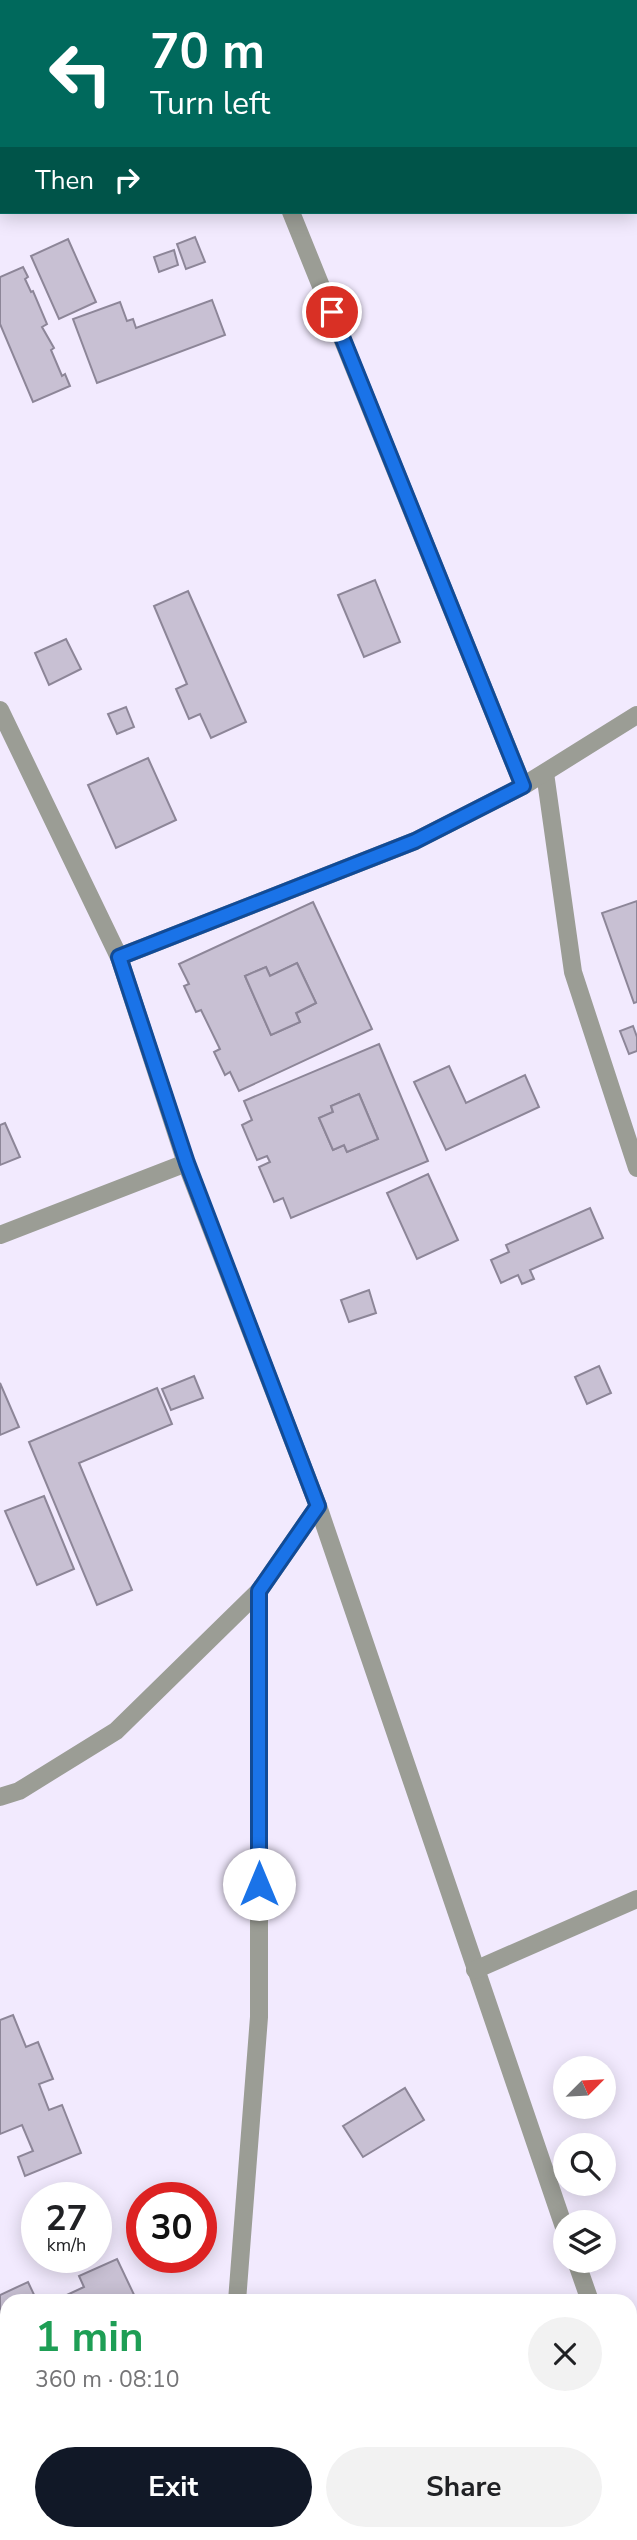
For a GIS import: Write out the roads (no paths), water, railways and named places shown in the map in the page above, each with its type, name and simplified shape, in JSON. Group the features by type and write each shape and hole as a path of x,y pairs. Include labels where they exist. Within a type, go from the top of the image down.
{"street":[{"path":"292,214 523,786"},
{"path":"0,710 119,957 187,1163 318,1506 558,2210"},
{"path":"119,957 415,841 523,786 637,715"},
{"path":"545,773 573,972 637,1168"},
{"path":"0,1236 187,1163"},
{"path":"0,1797 19,1791 116,1731 259,1591 318,1506"},
{"path":"238,2294 259,2017 259,1591"},
{"path":"475,1970 637,1899"},
{"path":"580,2273 588,2294"}]}
